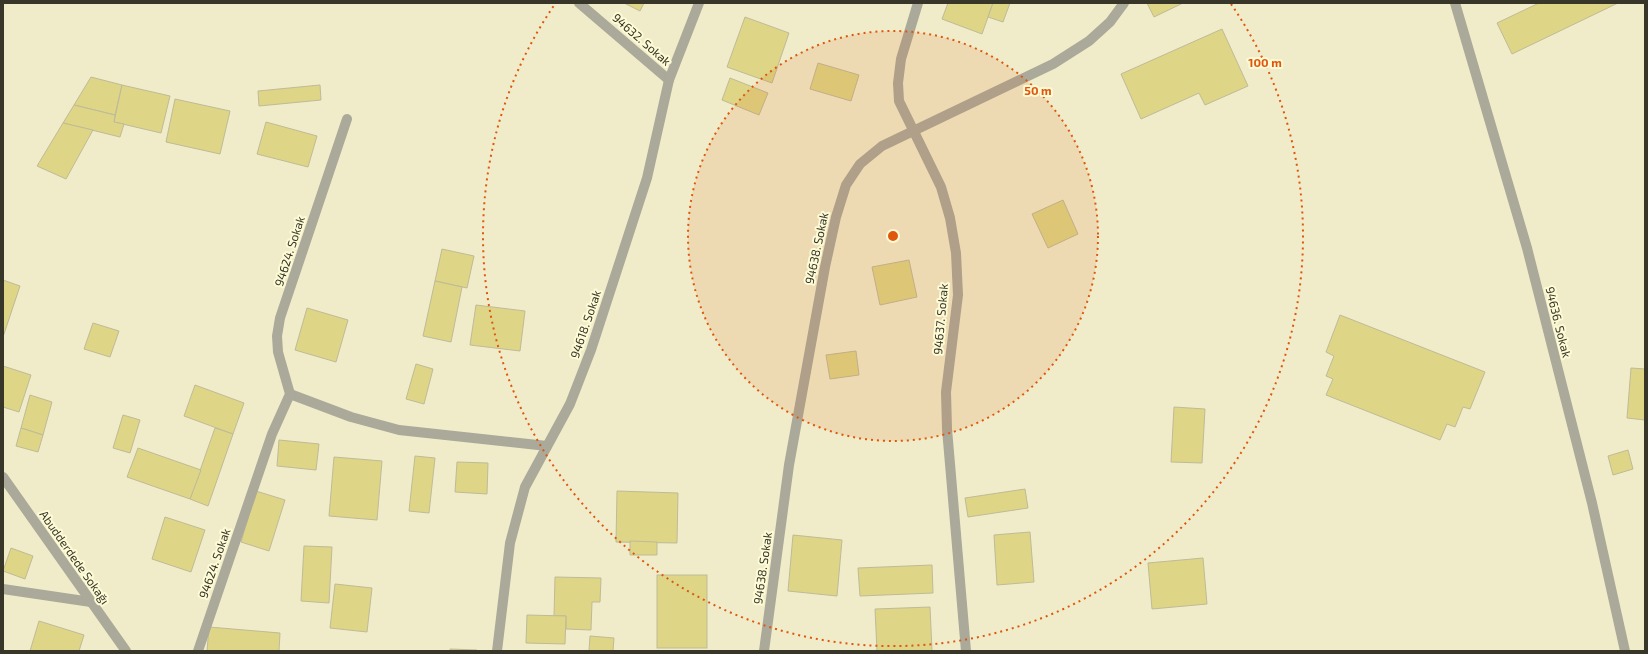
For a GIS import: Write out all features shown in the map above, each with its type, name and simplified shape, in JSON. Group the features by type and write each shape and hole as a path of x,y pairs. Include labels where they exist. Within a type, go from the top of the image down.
{"street":[{"name":"94632. Sokak","path":"579,3 669,80"},
{"name":"94618. Sokak","path":"497,651 510,543 525,487 570,404 591,350 620,265 647,178 669,80 699,3"},
{"name":"94637. Sokak","path":"918,3 901,59 898,83 899,101 941,186 950,218 956,253 958,295 946,392 947,429 966,651"},
{"name":"94638. Sokak","path":"764,651 790,464 824,266 836,217 846,185 860,164 882,146 1053,64 1089,41 1110,22 1124,3"},
{"name":"94636. Sokak","path":"1455,3 1527,248 1592,503 1624,651"},
{"name":"94624. Sokak","path":"198,651 272,434 290,394 278,352 277,336 280,318 347,119"},
{"path":"290,394 358,419 399,430 547,446"},
{"name":"Abudderdede Sokağı","path":"3,477 126,651"},
{"path":"3,589 91,602"}],"building":[{"path":"624,3 644,3 640,11"},
{"path":"948,3 993,3 982,34 942,19"},
{"path":"993,3 1010,3 1003,22 988,17"},
{"path":"1147,3 1183,3 1154,17"},
{"path":"1539,3 1618,3 1512,54 1497,23"},
{"path":"745,17 789,33 772,83 727,67"},
{"path":"1222,29 1248,86 1205,105 1199,93 1141,119 1121,74"},
{"path":"818,63 859,75 851,101 810,89"},
{"path":"91,77 122,85 115,115 74,105"},
{"path":"730,78 768,93 759,115 722,100"},
{"path":"122,85 170,96 161,133 114,122"},
{"path":"320,85 321,100 259,106 258,91"},
{"path":"175,99 230,111 220,154 166,142"},
{"path":"74,105 115,115 114,122 124,124 120,137 63,123"},
{"path":"266,122 317,136 308,167 257,154"},
{"path":"63,123 93,130 66,179 37,166"},
{"path":"1063,200 1078,234 1048,248 1032,214"},
{"path":"442,249 474,256 467,288 435,281"},
{"path":"909,260 917,297 880,305 872,267"},
{"path":"3,280 20,286 3,337"},
{"path":"435,281 462,287 451,342 423,336"},
{"path":"476,305 525,311 520,351 470,345"},
{"path":"307,308 348,320 336,362 295,350"},
{"path":"1340,315 1485,372 1470,409 1463,407 1455,427 1447,424 1440,440 1326,395 1333,379 1326,376 1334,356 1326,352"},
{"path":"93,323 119,331 110,357 84,349"},
{"path":"856,351 859,375 830,379 826,355"},
{"path":"416,364 433,369 424,404 406,399"},
{"path":"3,366 31,375 19,412 3,407"},
{"path":"1631,368 1645,369 1645,420 1627,418"},
{"path":"195,385 244,403 233,434 184,416"},
{"path":"30,395 52,402 43,435 21,428"},
{"path":"1174,407 1205,409 1202,463 1171,462"},
{"path":"123,415 140,420 130,453 113,448"},
{"path":"21,428 43,435 38,452 16,446"},
{"path":"215,428 233,434 208,506 190,499"},
{"path":"279,440 319,444 316,470 277,466"},
{"path":"138,448 201,470 190,499 127,477"},
{"path":"1628,450 1633,469 1613,475 1608,456"},
{"path":"415,456 435,458 429,513 409,511"},
{"path":"334,457 382,461 377,520 329,516"},
{"path":"457,462 488,463 487,494 455,492"},
{"path":"1025,489 1028,508 968,517 965,498"},
{"path":"256,491 285,500 269,551 241,542"},
{"path":"617,491 678,493 677,543 616,542"},
{"path":"165,517 205,530 191,572 152,559"},
{"path":"1030,532 1034,582 997,585 994,535"},
{"path":"793,535 842,540 837,596 788,591"},
{"path":"630,541 657,542 657,555 630,555"},
{"path":"304,546 332,547 329,603 301,601"},
{"path":"11,548 33,556 25,579 3,571"},
{"path":"1203,558 1207,604 1152,609 1148,563"},
{"path":"932,565 933,593 860,596 858,568"},
{"path":"657,575 707,575 707,648 657,648"},
{"path":"555,577 601,578 600,602 592,602 591,630 566,629 566,616 554,616"},
{"path":"335,584 372,588 367,632 330,628"},
{"path":"930,607 932,651 877,651 875,609"},
{"path":"527,615 566,616 565,644 526,643"},
{"path":"39,621 84,635 79,651 30,651"},
{"path":"209,627 280,633 279,651 207,651"},
{"path":"590,636 614,638 613,651 589,651"},
{"path":"450,649 477,650 477,651 450,651"}]}
